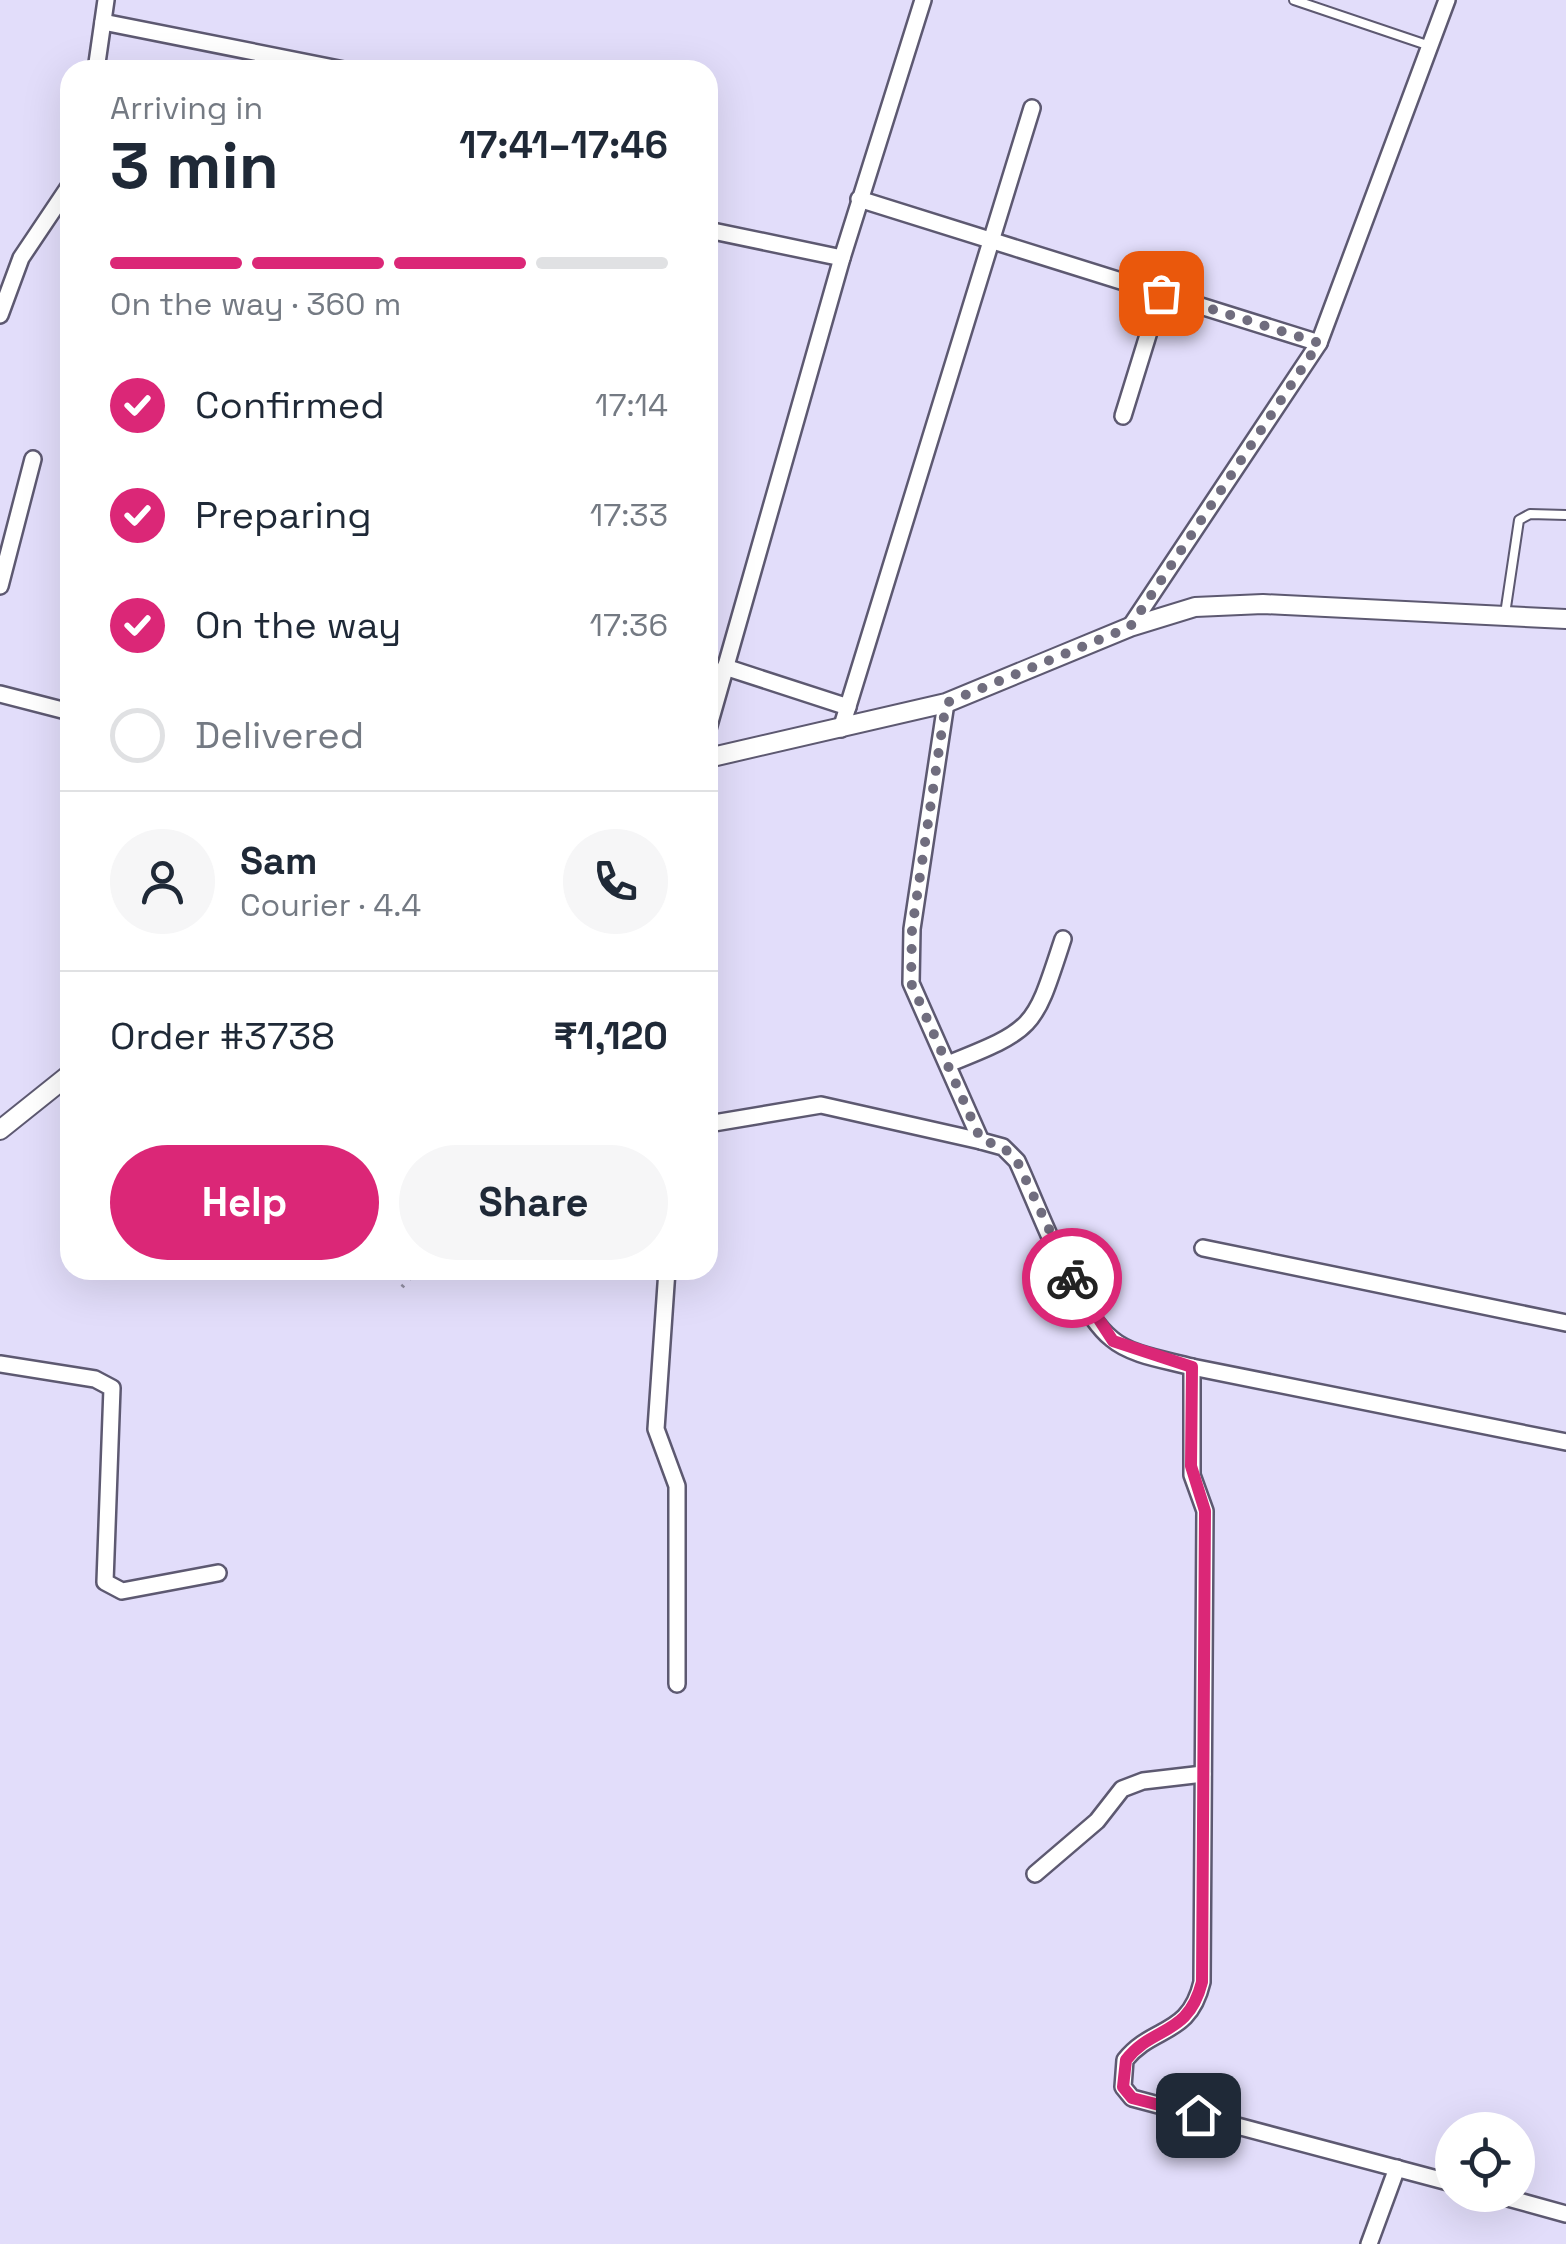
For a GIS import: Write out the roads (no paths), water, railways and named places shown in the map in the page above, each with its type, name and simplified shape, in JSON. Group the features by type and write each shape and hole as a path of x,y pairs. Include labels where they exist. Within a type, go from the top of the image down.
{"street":[{"path":"97,60 106,0"},
{"path":"718,694 859,199 922,0"},
{"path":"1130,627 1319,343 1447,0"},
{"path":"103,22 294,60"},
{"path":"841,729 1032,108"},
{"path":"0,315 22,258 60,199"},
{"path":"859,199 1319,343"},
{"path":"718,232 842,258"},
{"path":"1123,416 1161,293"},
{"path":"0,586 34,459"},
{"path":"718,756 946,703 1130,627 1194,608 1263,604 1566,619"},
{"path":"725,668 848,707"},
{"path":"0,694 60,709"},
{"path":"946,703 910,960 919,1008 981,1140"},
{"path":"948,1064 1008,1040 1033,1020 1062,939"},
{"path":"0,1130 60,1082"},
{"path":"718,1122 820,1105 1003,1147 1017,1161 1082,1300 1113,1341 1192,1367 1566,1442"},
{"path":"1203,1248 1566,1323"},
{"path":"665,1280 656,1438 673,1466 677,1486 677,1684"},
{"path":"0,1364 95,1379 112,1388 105,1582 122,1590 218,1572"},
{"path":"1192,1367 1191,1466 1205,1511 1202,1982 1192,2012 1126,2060 1126,2094 1435,2178"},
{"path":"1035,1874 1098,1821 1122,1789 1142,1781 1203,1774"},
{"path":"1369,2244 1397,2168"},
{"path":"1535,2205 1566,2214"}],"lane":[{"path":"1294,0 1430,46"},
{"path":"1506,614 1519,520 1530,514 1566,515"}]}
